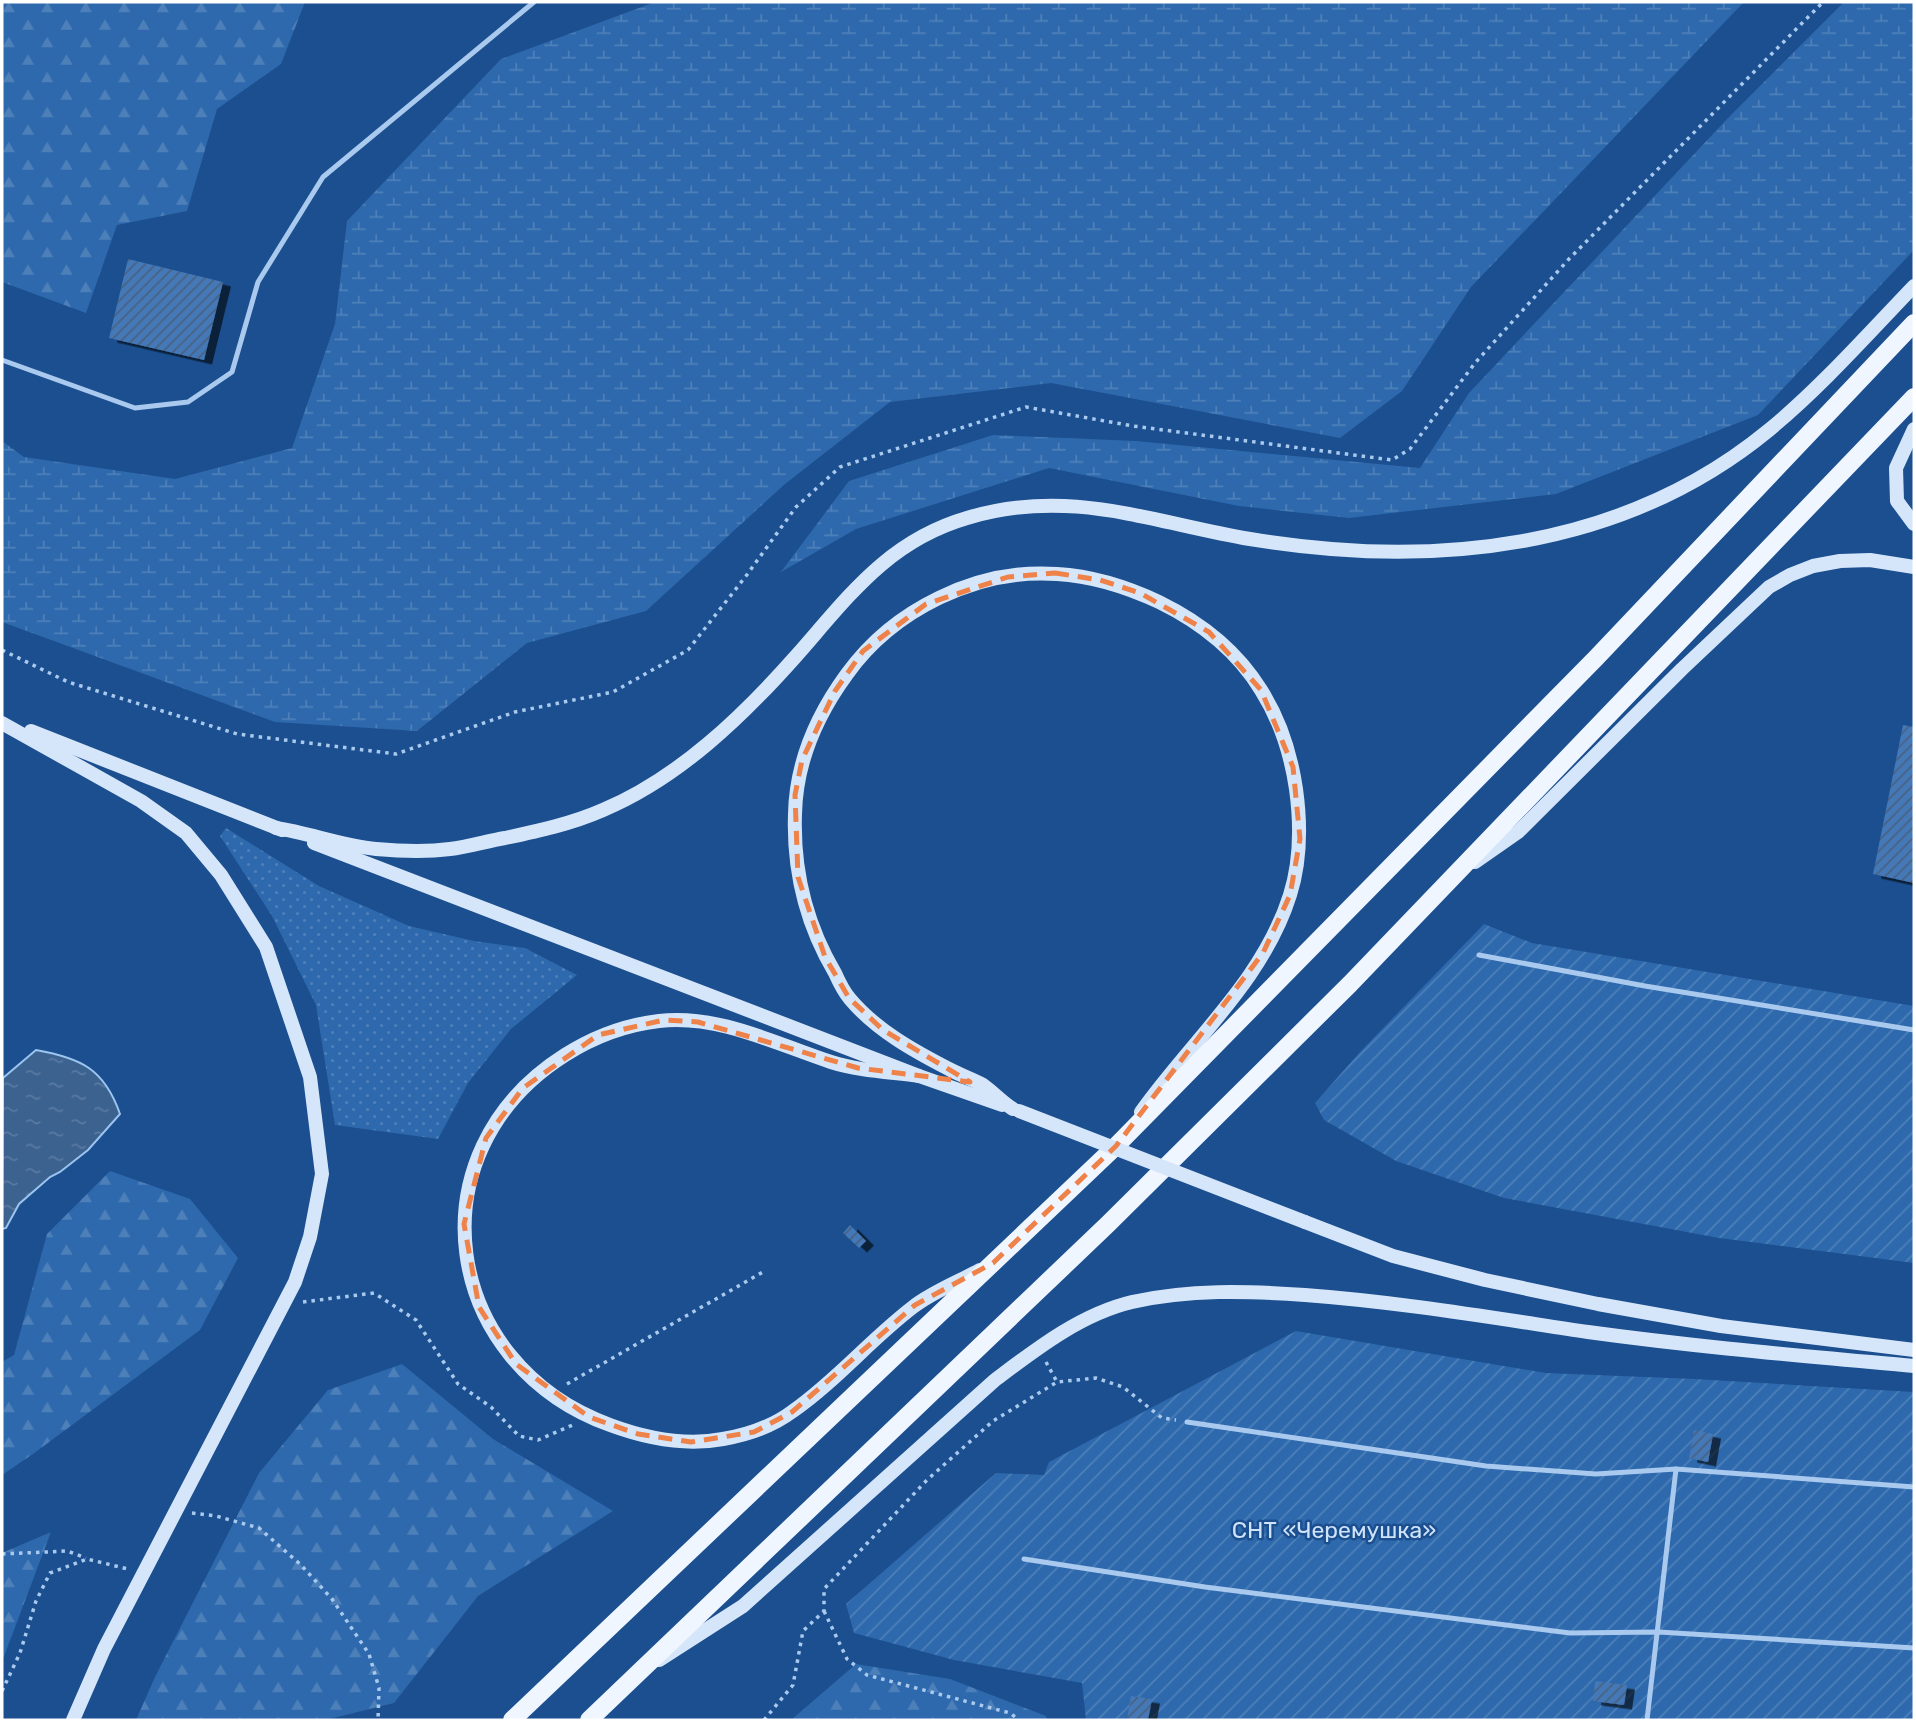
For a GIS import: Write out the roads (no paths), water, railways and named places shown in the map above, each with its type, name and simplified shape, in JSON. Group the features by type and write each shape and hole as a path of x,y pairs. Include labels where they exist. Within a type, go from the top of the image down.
{"main road":[{"path":"276,828 373,849 448,849 553,828 605,810 645,789 717,736 784,669 847,598 899,549 917,537 982,513 1040,505 1086,506 1108,508 1248,538 1311,547 1417,552 1491,547 1546,538 1605,521 1692,482 1730,459 1766,432 1798,405 1914,286"},
{"path":"512,1720 1116,1146 1596,658 1914,323"},
{"path":"589,1720 1108,1224 1350,984 1914,397"},
{"path":"1914,429 1896,468 1897,500 1914,524"},
{"path":"1451,878 1518,832 1691,660 1769,587 1813,566 1840,561 1870,560 1914,567"},
{"path":"1016,1110 984,1086 948,1069 883,1030 849,998 825,957 808,919 796,865 795,795 803,760 816,725 835,691 863,651 894,624 926,604 970,586 1008,577 1055,573 1100,580 1140,593 1175,610 1209,632 1236,657 1261,690 1279,726 1293,767 1299,813 1300,839 1290,895 1263,953 1242,988 1154,1094 1116,1146"},
{"path":"2,721 919,1076 1016,1110 1393,1256 1548,1294 1734,1328 1914,1350"},
{"path":"2,721 141,801 186,834 221,875 266,947 310,1077 322,1174 310,1237 295,1282 104,1649 73,1720"},
{"path":"919,1076 832,1062 737,1030 698,1022 664,1020 626,1026 598,1035 546,1066 516,1096 486,1139 474,1168 464,1224 466,1251 479,1307 516,1364 551,1393 589,1417 638,1434 691,1442 720,1440 754,1432 792,1412 915,1305 993,1262"},
{"path":"635,1676 743,1606 995,1380 1037,1348 1079,1323 1130,1303 1190,1292 1240,1291 1371,1300 1681,1345 1914,1366"}],"lane":[{"path":"2,360 135,408 188,402 232,372 258,282 323,177 534,2"},
{"path":"1479,955 1645,986 1914,1030"},
{"path":"1186,1422 1486,1466 1596,1474 1676,1469 1914,1487"},
{"path":"1647,1720 1676,1469"},
{"path":"1024,1559 1205,1587 1570,1633 1658,1632 1914,1648"}],"water":[{"path":"36,1050 65,1057 88,1068 106,1086 120,1114 88,1150 50,1177 19,1204 6,1228 2,1229 3,1078"}],"park label":[{"name":"СНТ «Черемушка»","path":"1334,1530"}]}
